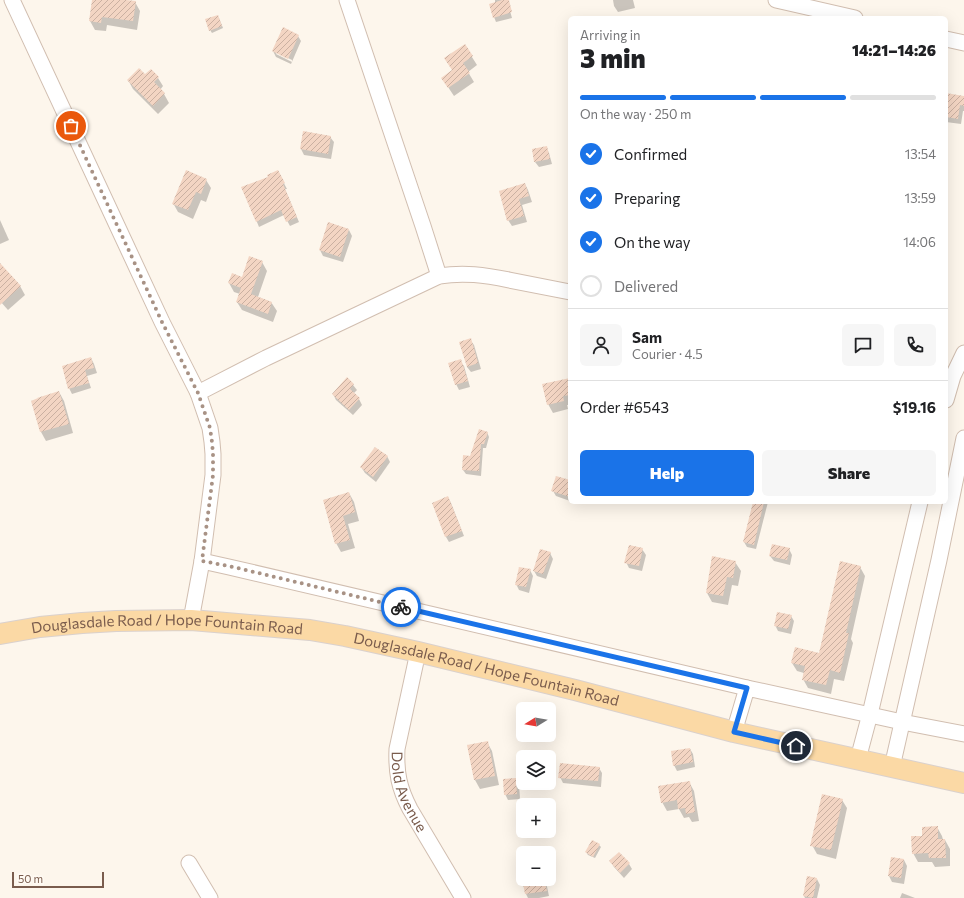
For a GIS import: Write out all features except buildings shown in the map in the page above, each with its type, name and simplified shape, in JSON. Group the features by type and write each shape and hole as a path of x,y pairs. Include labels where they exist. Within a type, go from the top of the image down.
{"main road":[{"name":"Douglasdale Road / Hope Fountain Road","path":"0,634 40,627 82,623 191,620 310,630 418,652 575,690 734,732 964,783"}],"street":[{"path":"12,0 159,315 198,393 210,428 213,454 213,475 202,561 191,620"},
{"path":"347,0 439,276"},
{"path":"776,0 846,16"},
{"path":"948,39 964,43"},
{"path":"198,393 266,358 439,276 474,274 568,292"},
{"path":"948,394 964,353"},
{"path":"892,767 939,560 964,438"},
{"path":"858,759 920,504"},
{"path":"202,561 229,566 747,688 964,734"},
{"name":"Dold Avenue","path":"418,652 397,749 396,765 398,780 405,800 462,898"},
{"path":"734,732 747,688"},
{"path":"189,863 210,898"}],"way so far":[{"path":"71,126 162,322 198,393 210,428 213,454 213,475 202,561 229,566 401,607"}],"route":[{"path":"401,607 747,688 734,732 796,746"}]}
